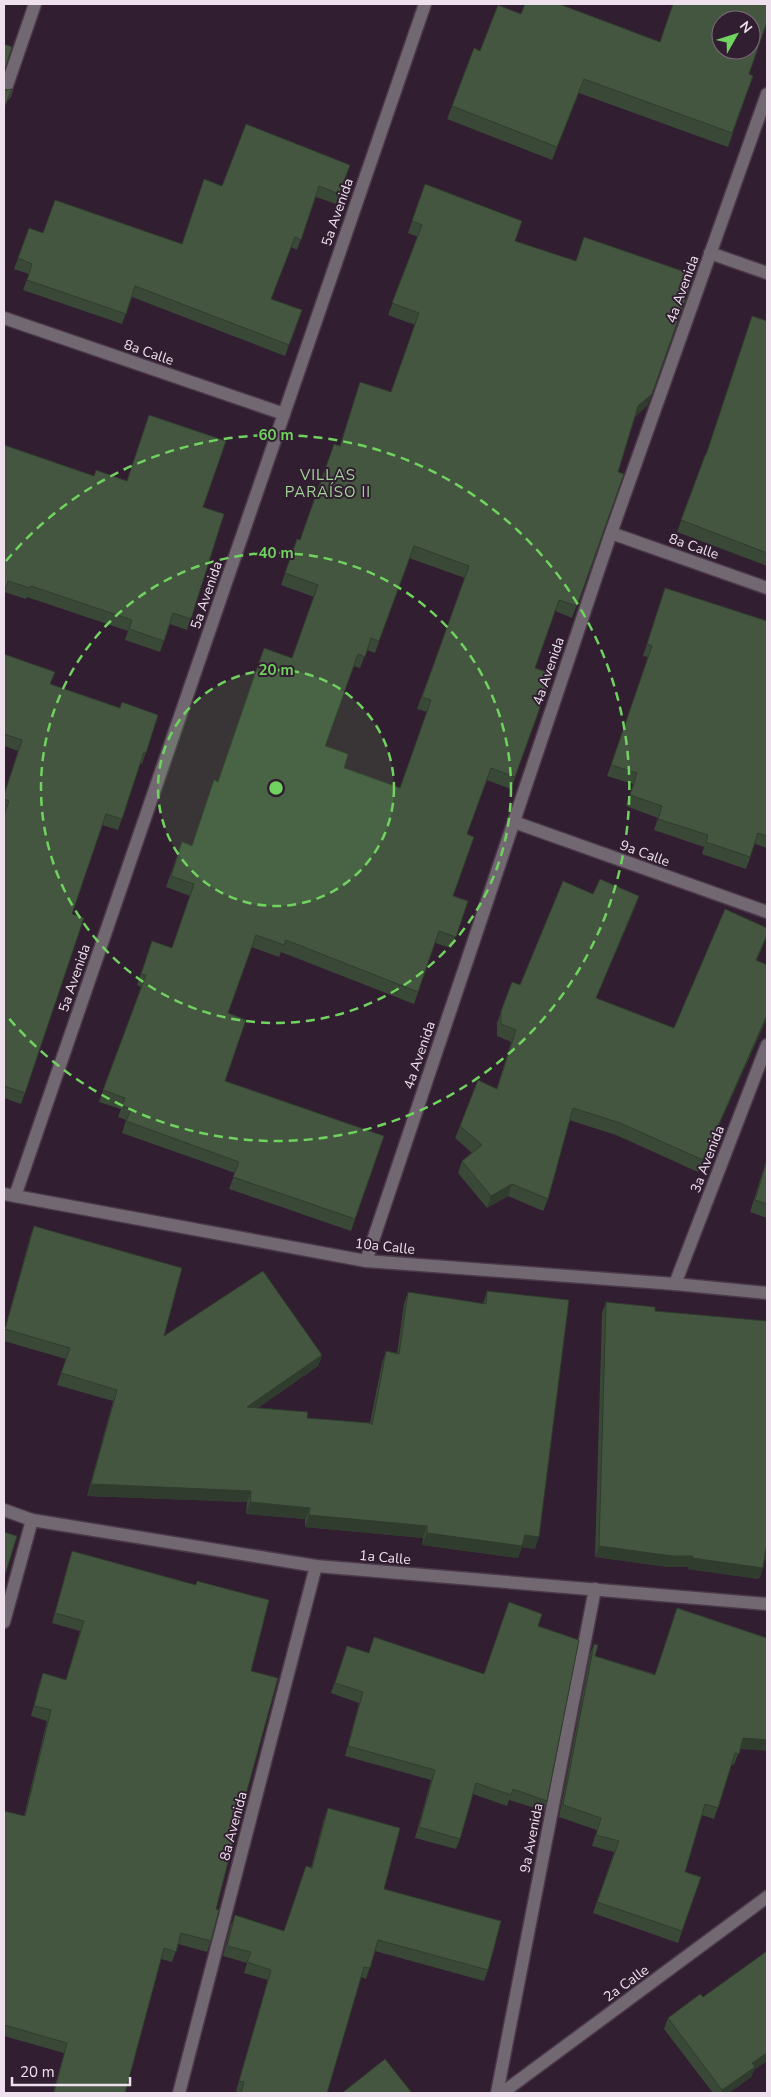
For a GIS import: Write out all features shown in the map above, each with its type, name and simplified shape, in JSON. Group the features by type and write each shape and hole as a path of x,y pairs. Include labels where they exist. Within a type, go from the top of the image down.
{"street":[{"path":"4,94 35,4"},
{"name":"5a Avenida","path":"9,1195 284,414 425,4"},
{"name":"4a Avenida","path":"366,1261 611,532 767,94"},
{"path":"710,253 767,273"},
{"name":"8a Calle","path":"4,318 284,414"},
{"name":"8a Calle","path":"611,532 767,588"},
{"name":"9a Calle","path":"514,822 767,912"},
{"name":"3a Avenida","path":"675,1284 767,1044"},
{"name":"10a Calle","path":"9,1195 366,1261 675,1284 767,1293"},
{"name":"1a Calle","path":"4,1510 32,1520 316,1566 767,1604"},
{"path":"4,1622 32,1520"},
{"name":"8a Avenida","path":"179,2093 316,1566"},
{"name":"9a Avenida","path":"497,2093 594,1589"},
{"name":"2a Calle","path":"502,2093 767,1897"}],"building":[{"path":"525,4 559,4 660,42 673,4 767,4 767,22 761,39 761,10 711,10 711,60 754,60 749,74 753,76 732,133 584,79 557,147 452,106 474,48 480,51 498,5 521,14"},
{"path":"4,44 12,47 4,72"},
{"path":"4,88 5,90 12,89 4,108"},
{"path":"246,124 350,165 339,194 319,186 301,240 295,237 271,299 302,310 289,345 135,286 126,314 27,280 32,264 18,258 29,228 43,233 55,200 182,244 204,179 222,186"},
{"path":"425,184 522,221 515,241 576,261 584,237 694,275 652,394 638,406 618,472 624,474 577,606 559,600 535,668 552,674 515,777 491,768 467,834 474,837 453,896 468,901 456,937 439,931 418,992 286,940 284,945 256,935 228,1013 246,1020 225,1081 384,1136 355,1219 233,1177 239,1162 126,1121 131,1109 122,1106 125,1098 103,1090 146,975 141,974 152,941 172,948 194,884 171,876 182,842 192,846 214,780 218,782 264,648 292,658 318,585 285,573 297,539 300,540 334,444 340,446 360,382 391,392 419,313 392,303 422,225 412,221","holes":["414,546 469,566 422,697 431,700 400,788 344,768 348,754 325,746 358,654 365,657 371,638 379,641"]},
{"path":"752,316 767,321 767,553 681,520 706,453 706,455"},
{"path":"149,415 226,441 203,507 224,514 191,619 173,613 164,641 129,629 132,620 31,586 30,588 8,581 4,592 4,445 94,476 96,470 127,481"},
{"path":"665,588 767,621 767,836 758,833 750,857 706,842 708,835 658,819 662,806 630,795 637,773 611,765 652,646 647,644"},
{"path":"4,654 55,672 50,684 120,708 122,702 158,715 122,819 106,814 72,914 84,918 25,1093 4,1086 4,815 9,801 4,799 4,795 22,740 4,734"},
{"path":"600,879 639,896 596,998 674,1028 725,909 767,928 767,935 756,960 767,965 767,1015 703,1160 620,1123 573,1108 548,1199 512,1184 491,1196 462,1161 482,1145 460,1126 478,1080 497,1089 516,1030 501,1024 501,1011 512,982 520,985 563,881 593,894"},
{"path":"767,1160 767,1204 755,1200"},
{"path":"34,1226 182,1268 164,1336 263,1271 322,1355 247,1407 308,1412 307,1418 370,1423 372,1425 386,1351 399,1354 408,1292 486,1304 487,1291 569,1300 539,1537 525,1535 522,1546 427,1533 427,1526 309,1515 310,1508 250,1502 251,1491 91,1484 117,1390 61,1373 70,1348 5,1329"},
{"path":"606,1302 655,1307 655,1311 767,1321 767,1548 763,1568 692,1558 693,1556 672,1556 599,1546"},
{"path":"4,1532 17,1536 5,1575 4,1575"},
{"path":"72,1551 196,1585 197,1581 269,1600 251,1671 278,1678 216,1909 219,1910 211,1941 181,1933 176,1952 164,1948 125,2093 54,2093 67,2043 4,2025 4,1811 25,1816 51,1710 34,1706 43,1673 66,1680 84,1621 55,1613"},
{"path":"509,1602 542,1614 538,1626 579,1640 547,1801 513,1789 511,1795 476,1783 460,1839 419,1827 435,1770 348,1746 363,1692 335,1683 347,1646 369,1653 374,1637 484,1674"},
{"path":"677,1608 767,1638 767,1740 743,1738 739,1754 735,1753 718,1808 705,1804 685,1872 701,1877 682,1931 597,1902 619,1841 596,1835 601,1818 563,1805 594,1644 598,1645 595,1656 655,1675"},
{"path":"328,1808 400,1828 384,1889 501,1921 488,1970 378,1940 370,1968 364,1967 327,2093 241,2093 244,2082 239,2081 271,1970 247,1962 251,1952 227,1946 235,1915 284,1931 306,1866 312,1868"},
{"path":"767,1951 767,2053 752,2063 755,2067 722,2090 668,2018 700,1994 703,1997"},
{"path":"385,2059 412,2093 342,2093"}],"district":[{"name":"VILLAS PARAÍSO II","path":"328,484"}]}
